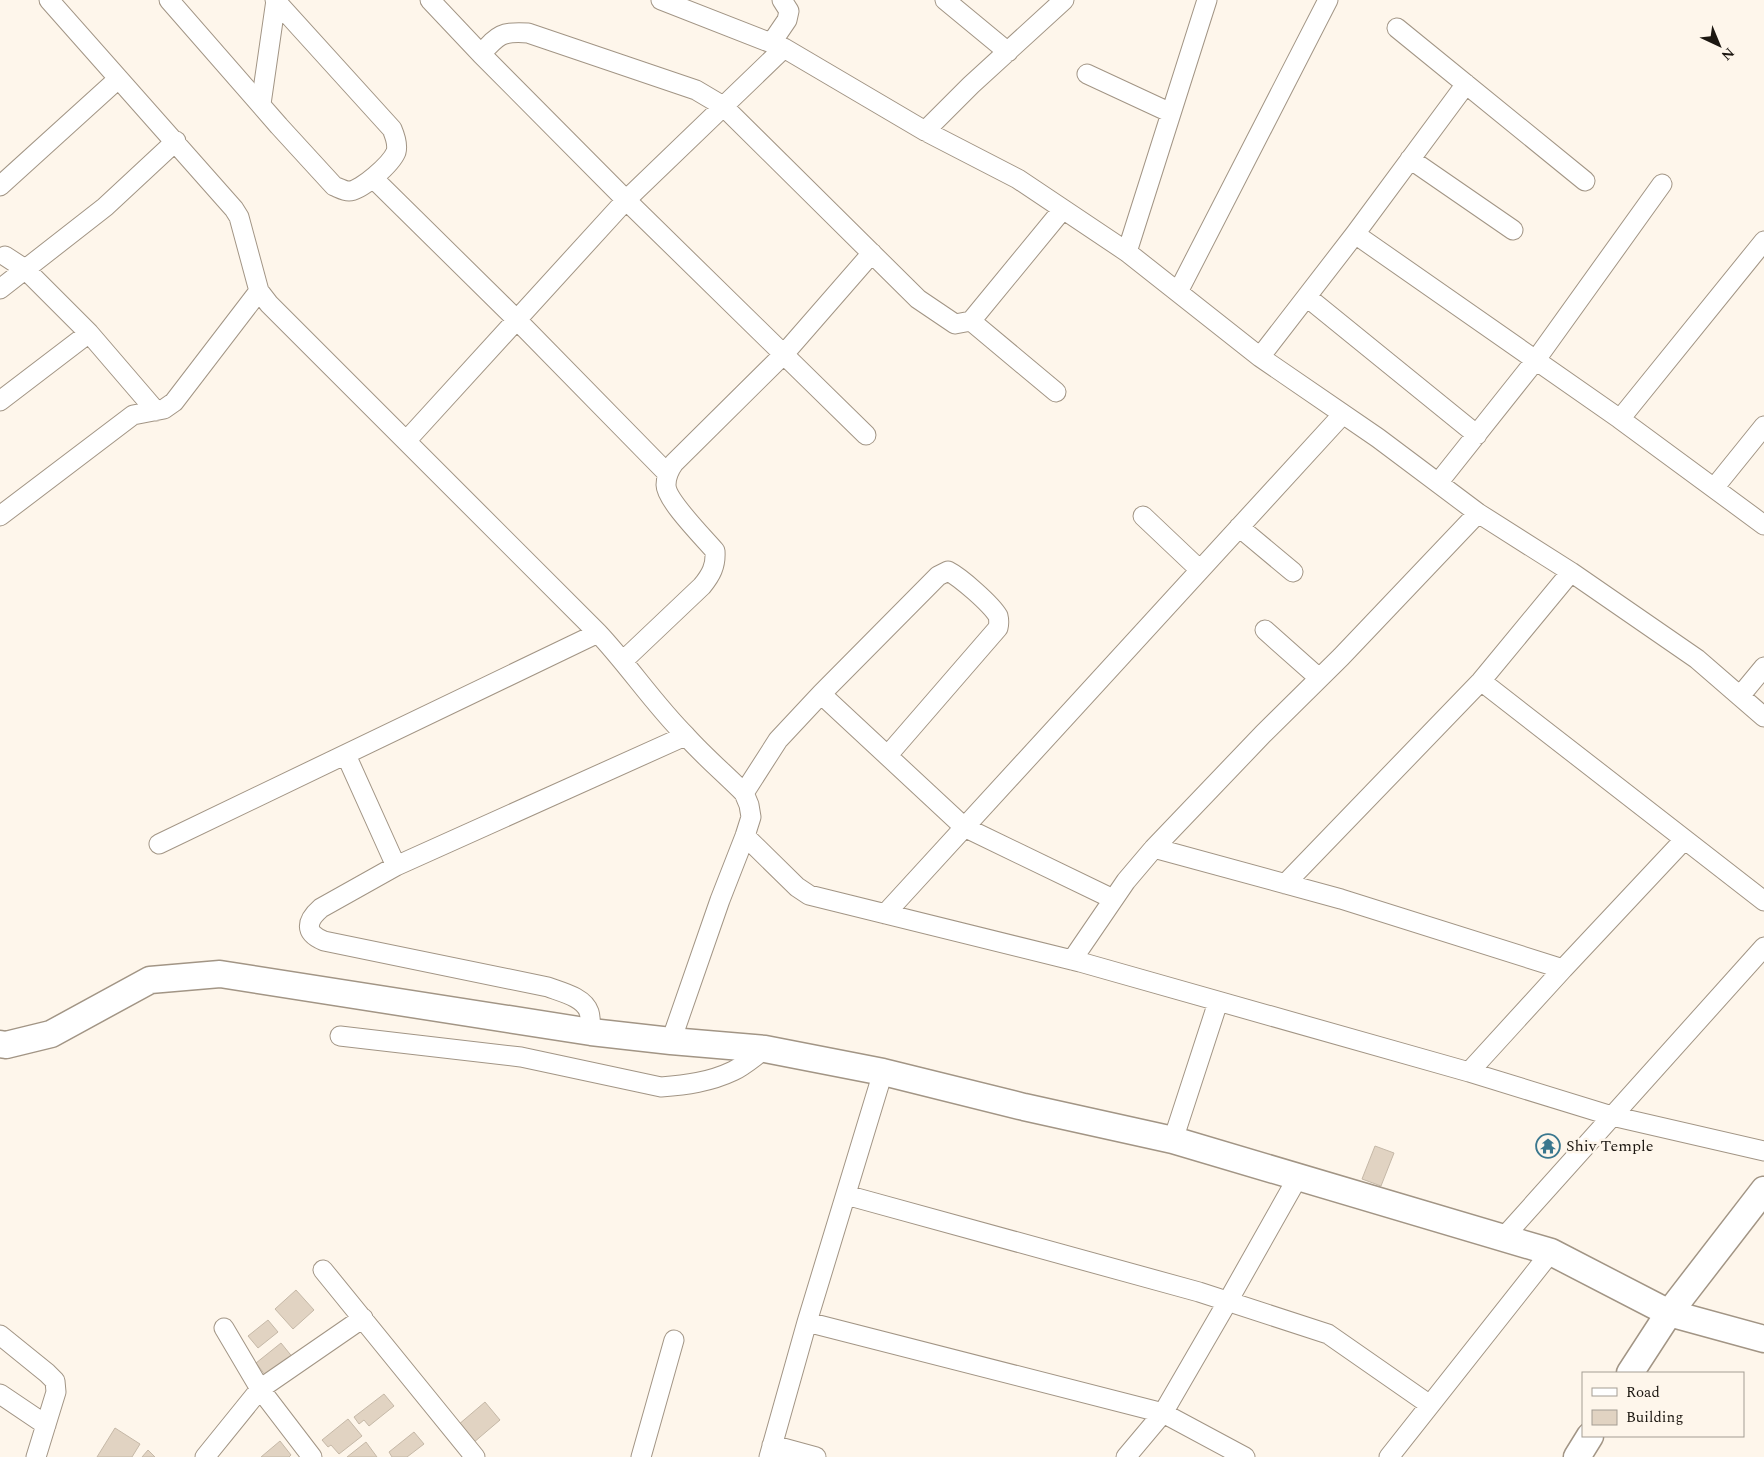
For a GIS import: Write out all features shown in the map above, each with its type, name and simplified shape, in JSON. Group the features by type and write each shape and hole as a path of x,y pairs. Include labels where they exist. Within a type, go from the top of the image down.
{"street":[{"path":"49,0 118,79 176,141 234,209 259,291 269,304 598,633 624,660 644,688 685,736 744,793 749,804 751,817 746,836 720,900 671,1041"},
{"path":"169,0 334,186 346,192 356,190 373,178 396,152 396,140 392,129 276,0"},
{"path":"261,104 276,0"},
{"path":"430,0 626,200 866,435"},
{"path":"661,0 778,45 925,131 1018,179 1127,252 1260,357 1343,414 1478,513 1571,572 1697,659 1764,717"},
{"path":"407,440 626,200 724,106 778,45 789,11 782,0"},
{"path":"945,0 1008,52"},
{"path":"925,131 1064,0"},
{"path":"1127,252 1207,0"},
{"path":"1178,292 1328,0"},
{"path":"1397,28 1585,181"},
{"path":"481,54 497,37 511,32 528,33 696,90 724,106 918,299 955,324 971,321 1063,209"},
{"path":"1086,74 1171,113"},
{"path":"0,186 118,79"},
{"path":"1260,357 1355,234 1466,84"},
{"path":"0,289 105,207 176,141"},
{"path":"1410,159 1513,230"},
{"path":"373,178 516,319 667,473"},
{"path":"1438,483 1477,436 1535,360 1662,184"},
{"path":"1355,234 1620,419 1764,525"},
{"path":"1620,419 1764,241"},
{"path":"624,660 702,586 710,576 716,563 715,551 669,498 665,486 667,473 674,463 784,354 872,254"},
{"path":"5,256 25,269 90,333 156,412"},
{"path":"0,516 133,415 143,412 156,412 174,402 259,291"},
{"path":"1307,297 1477,436"},
{"path":"971,321 1056,392"},
{"path":"0,401 90,333"},
{"path":"885,914 1343,414"},
{"path":"1714,488 1764,426"},
{"path":"1072,960 1126,881 1154,848 1478,513"},
{"path":"1144,516 1200,570"},
{"path":"1239,527 1292,572"},
{"path":"744,793 778,740 938,576 948,571 993,610 999,618 998,628 888,755"},
{"path":"1285,884 1481,681 1571,572"},
{"path":"1265,630 1319,678"},
{"path":"159,844 598,633"},
{"path":"1740,696 1764,667"},
{"path":"1481,681 1764,902"},
{"path":"821,694 964,827 1113,899"},
{"path":"591,1032 590,1012 585,1005 568,994 548,987 324,941 316,938 310,931 309,922 313,915 321,908 396,866 685,736"},
{"path":"346,754 396,866"},
{"path":"746,836 798,887 809,895 1072,960 1469,1072 1612,1116 1764,1151"},
{"path":"1469,1072 1684,840"},
{"path":"1154,848 1341,899 1563,969"},
{"path":"1503,1238 1764,946"},
{"path":"0,1044 6,1045 51,1034 150,980 220,974 591,1032 765,1049 883,1072 1024,1107 1173,1140 1551,1252 1668,1313 1764,1339"},
{"path":"1173,1140 1218,1002"},
{"path":"340,1036 522,1057 661,1087 682,1086 709,1081 734,1071 765,1049"},
{"path":"816,1457 771,1451 807,1322 883,1072"},
{"path":"1126,1457 1163,1413 1298,1177"},
{"path":"1631,1372 1668,1313 1764,1190"},
{"path":"846,1195 1199,1292 1328,1334 1430,1405"},
{"path":"1389,1457 1551,1252"},
{"path":"323,1270 475,1457"},
{"path":"205,1457 260,1389 363,1318"},
{"path":"807,1322 1163,1413 1245,1457"},
{"path":"224,1328 260,1389 312,1457"},
{"path":"0,1335 55,1381 56,1392 36,1457"},
{"path":"641,1457 674,1340"},
{"path":"0,1394 46,1425"},
{"path":"1576,1457 1589,1437"}],"building":[{"name":"Shiv Temple","path":"1548,1135 1556,1138 1559,1146 1556,1154 1548,1157 1540,1154 1537,1146 1540,1138"},
{"path":"1375,1146 1394,1153 1381,1186 1362,1179"},
{"path":"296,1290 314,1310 293,1329 275,1309"},
{"path":"268,1320 278,1332 258,1348 248,1336"},
{"path":"281,1343 294,1359 269,1380 256,1363"},
{"path":"384,1394 394,1406 369,1426 364,1420 359,1424 354,1417"},
{"path":"485,1402 500,1420 473,1443 458,1425"},
{"path":"348,1419 362,1436 339,1454 331,1445 328,1447 322,1440"},
{"path":"115,1428 140,1444 132,1457 97,1457"},
{"path":"414,1432 424,1444 407,1457 392,1457 389,1452"},
{"path":"280,1441 291,1455 289,1457 261,1457"},
{"path":"366,1442 377,1457 347,1457"},
{"path":"148,1450 155,1457 142,1457"}],"place":[{"name":"Shiv Temple","path":"1548,1146"}]}
